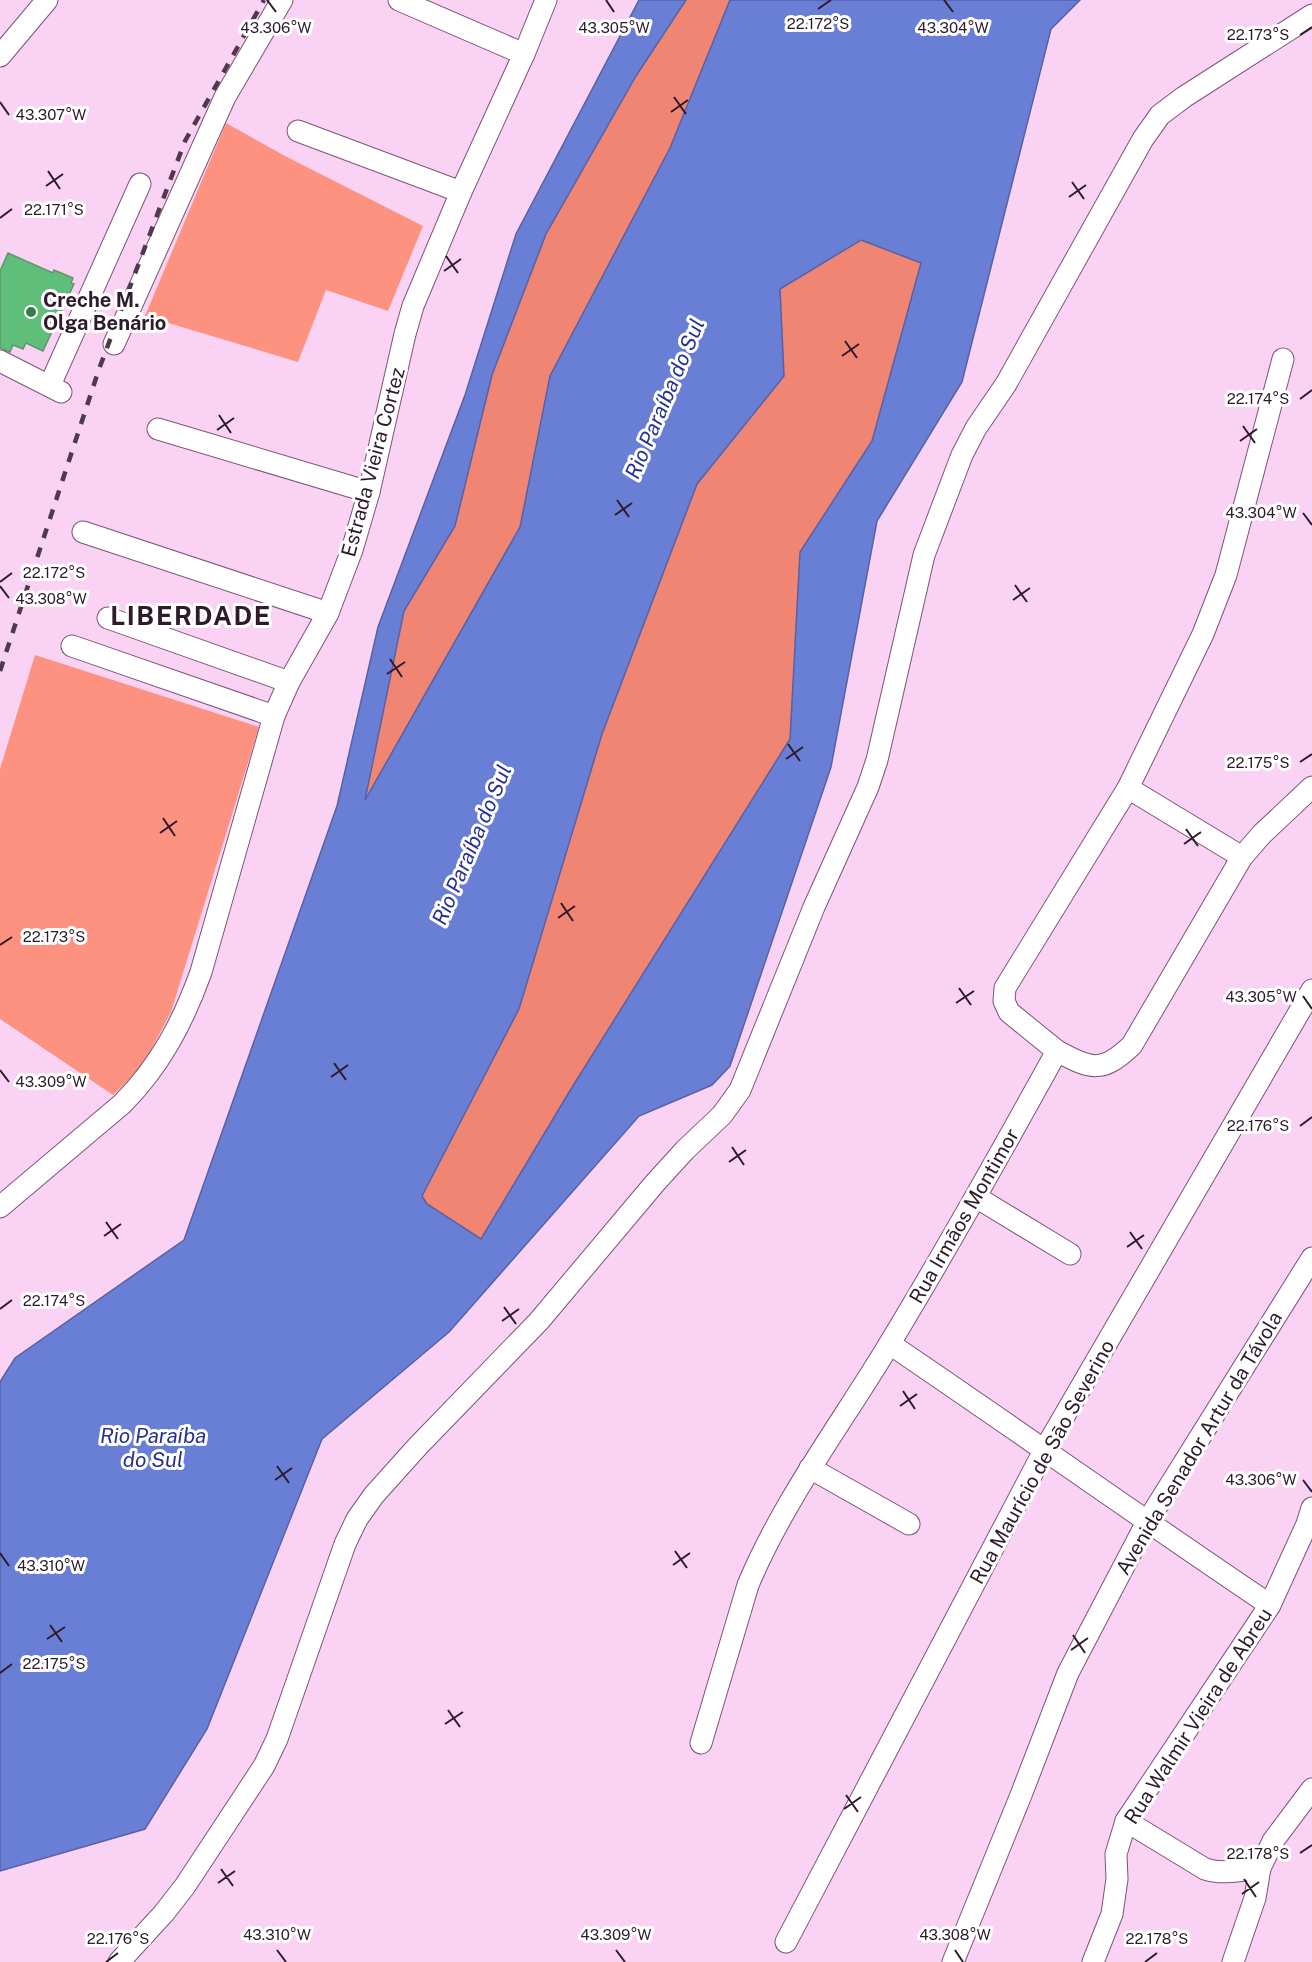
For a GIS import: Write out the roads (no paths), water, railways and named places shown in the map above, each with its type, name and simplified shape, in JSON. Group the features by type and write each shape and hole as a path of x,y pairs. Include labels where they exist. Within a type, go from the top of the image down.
{"street":[{"path":"0,56 47,0"},
{"path":"114,344 225,97 282,0"},
{"path":"399,0 524,54"},
{"name":"Estrada Vieira Cortez","path":"0,1207 122,1104 140,1086 173,1038 189,1006 201,972 274,716 289,682 328,613 352,550 369,492 413,306 546,0"},
{"path":"119,1962 164,1913 185,1886 264,1766 277,1739 345,1544 357,1519 374,1495 418,1446 539,1322 655,1183 722,1115 740,1090 814,907 868,787 877,760 924,555 962,455 976,428 1006,384 1143,139 1160,115 1184,97 1312,15"},
{"path":"298,131 461,192"},
{"path":"0,362 56,389 140,183"},
{"path":"1283,359 1226,575 1203,634 1128,788 1010,977 1003,996 1009,1012 1057,1051 1083,1065 1111,1063 1132,1045 1242,856 1312,787"},
{"path":"159,429 369,492"},
{"path":"83,532 328,613"},
{"path":"108,618 289,682"},
{"path":"72,646 274,716"},
{"path":"1128,788 1242,856"},
{"name":"Rua Maurício de São Severino","path":"786,1942 1045,1449 1312,990"},
{"name":"Rua Irmãos Montimor","path":"701,1743 748,1585 766,1548 810,1468 890,1344 976,1197 1057,1051"},
{"path":"976,1197 1070,1254"},
{"name":"Avenida Senador Artur da Távola","path":"953,1962 1068,1672 1147,1522 1312,1258"},
{"path":"890,1344 1270,1605"},
{"path":"810,1468 909,1524"},
{"name":"Rua Walmir Vieira de Abreu","path":"1093,1962 1112,1914 1117,1879 1116,1854 1126,1821 1270,1605 1312,1508"},
{"path":"1233,1962 1255,1898 1260,1868 1273,1840 1312,1788"},
{"path":"1126,1821 1198,1865 1214,1872 1260,1868"}],"water":[{"name":"Rio Paraíba do Sul","path":"639,0 686,0 636,76 546,234 492,375 455,526 404,611 365,800 520,527 550,376 670,148 730,0 1080,0 1051,29 962,382 877,521 831,767 730,1066 712,1085 639,1116 449,1332 322,1439 207,1729 145,1829 0,1871 0,1382 15,1358 184,1240 337,806 378,627 465,395 516,234","holes":["861,240 921,263 872,441 800,552 790,739 571,1089 481,1239 427,1204 422,1196 519,1009 602,734 697,484 784,376 780,289"]}],"railway":[{"path":"0,671 99,369 185,141 264,0"}],"place":[{"name":"Creche M. Olga Benário","path":"31,312"}],"district":[{"name":"LIBERDADE","path":"191,616"}]}
